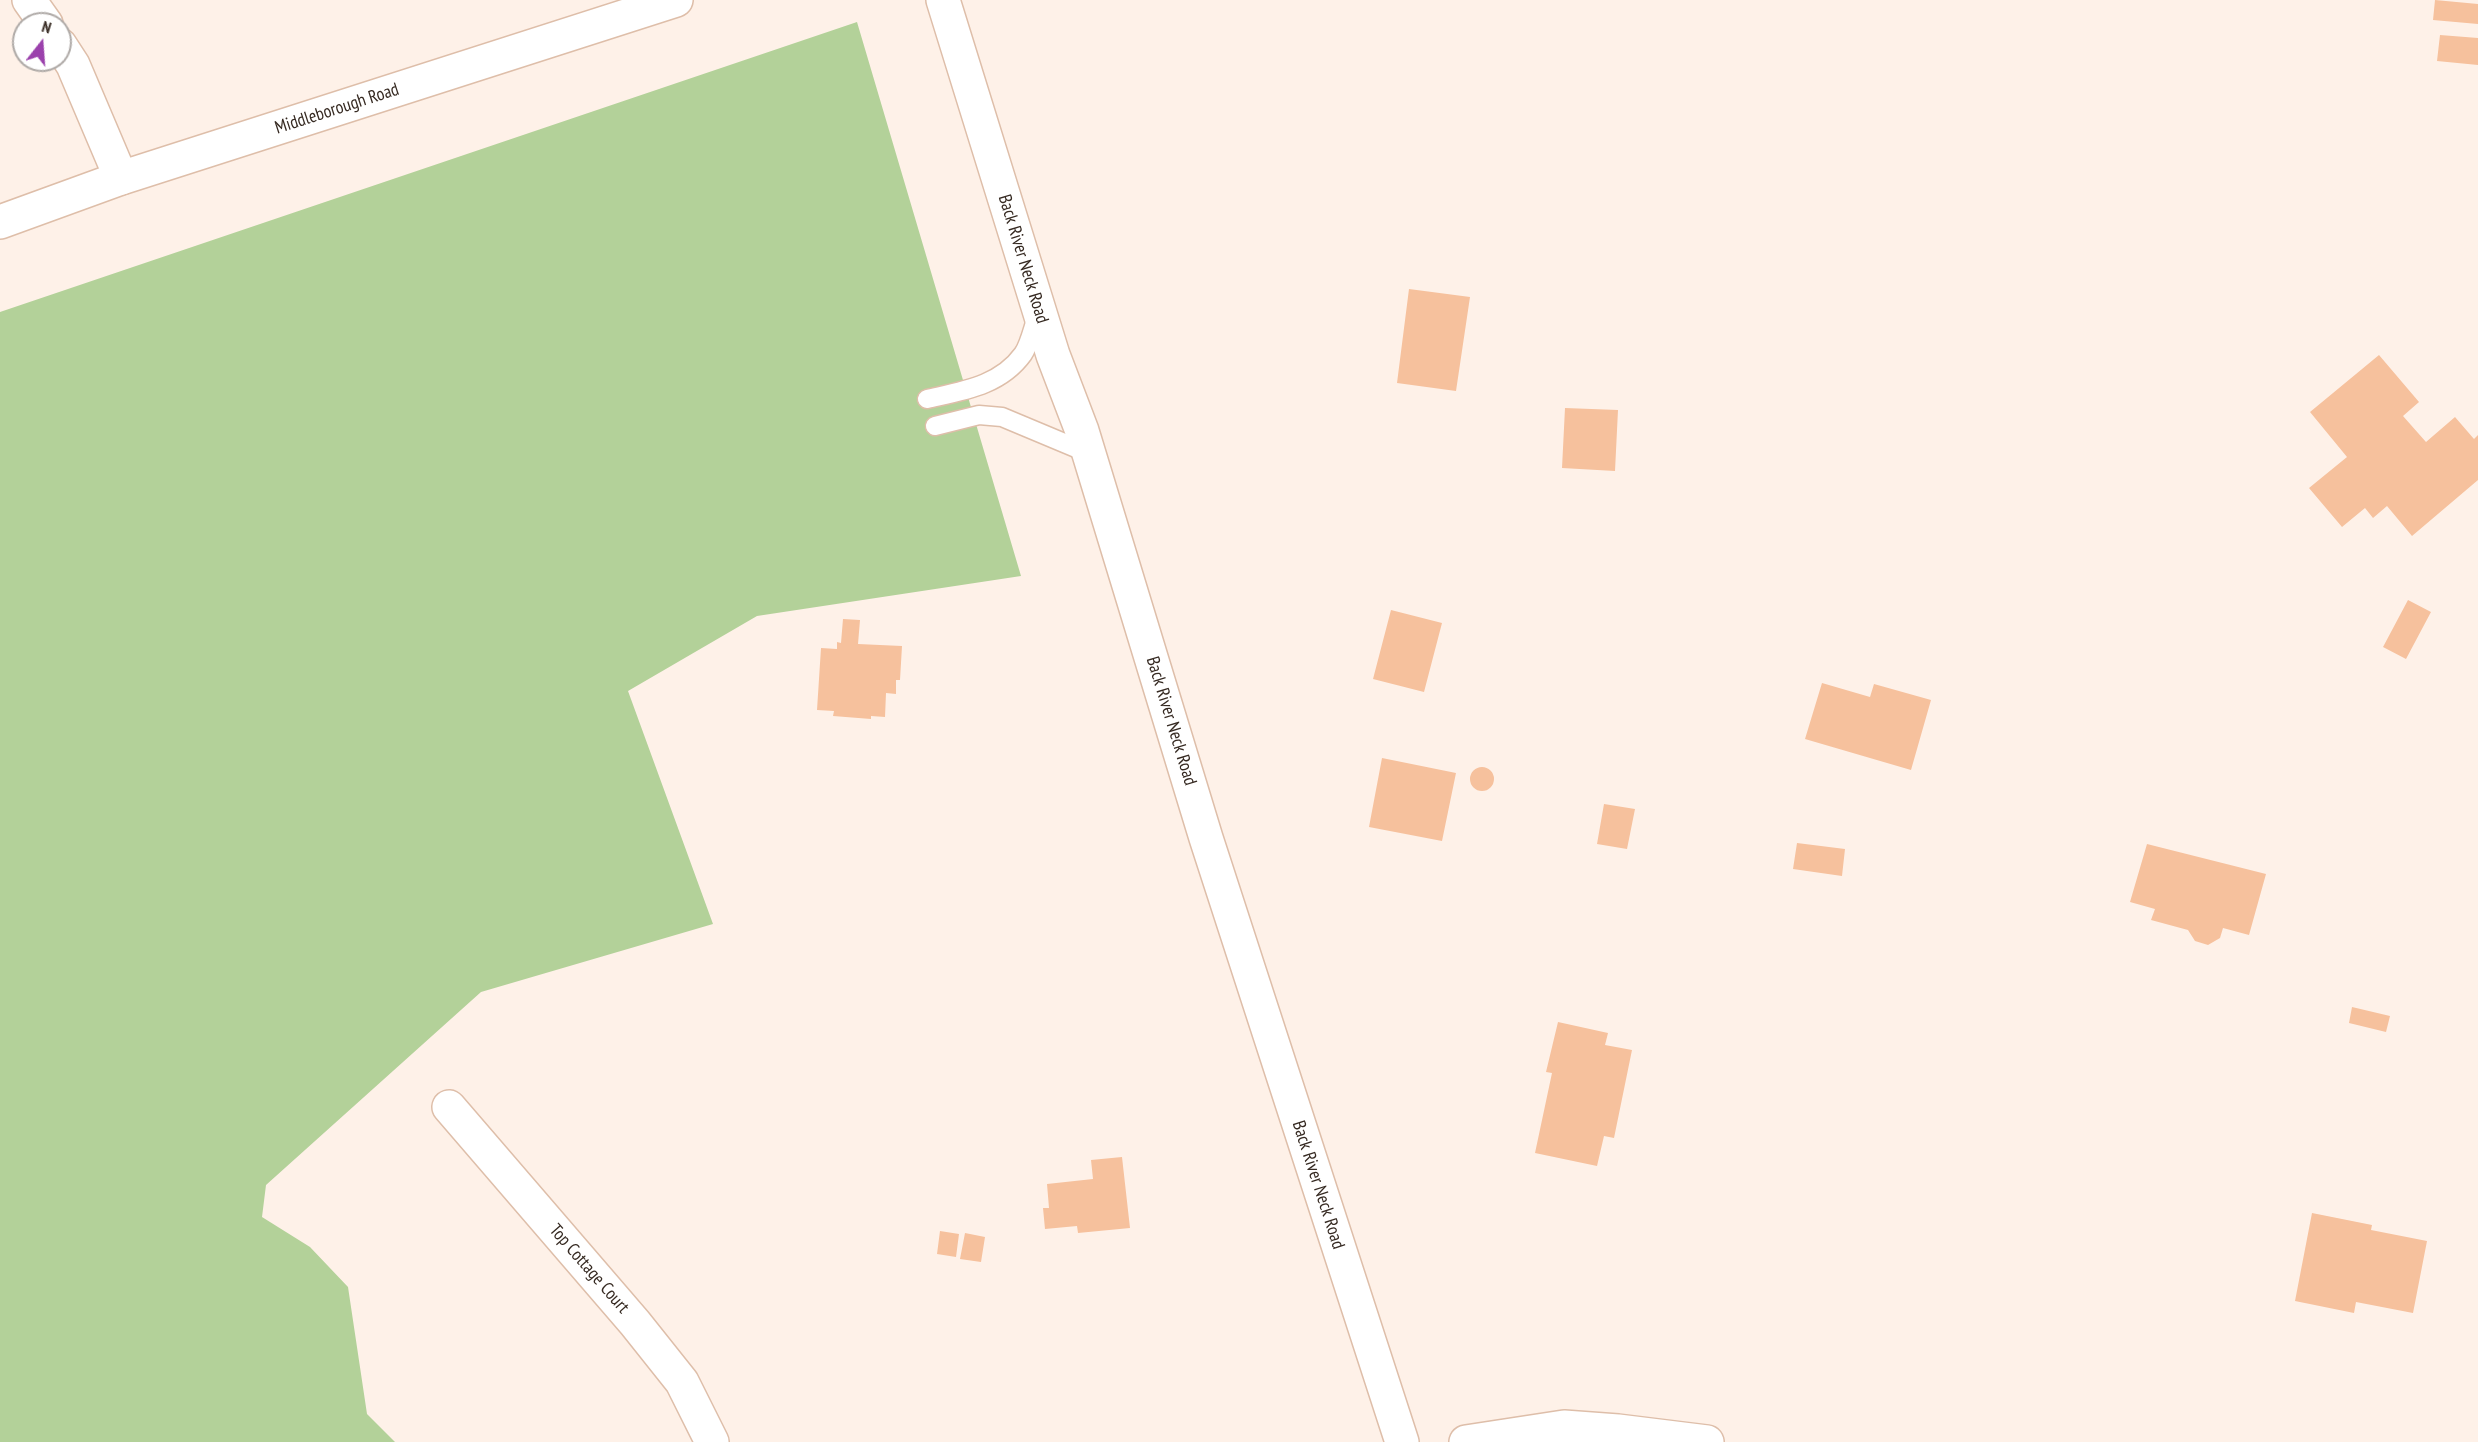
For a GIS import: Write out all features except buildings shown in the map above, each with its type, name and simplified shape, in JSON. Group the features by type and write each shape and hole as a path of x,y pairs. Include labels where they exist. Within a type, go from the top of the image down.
{"street":[{"name":"Middleborough Road","path":"0,222 121,178 676,0"},
{"name":"Back River Neck Road","path":"943,0 1039,310 1088,453 1167,703 1206,838 1402,1442"},
{"path":"72,63 121,178"},
{"name":"Top Cottage Court","path":"448,1107 662,1356 682,1382 712,1442"},
{"path":"1466,1442 1564,1427 1707,1442"}],"lane":[{"path":"927,399 980,386 1005,374 1024,353 1039,310"},
{"path":"935,426 979,415 1002,417 1088,453"}],"green space":[{"path":"857,22 1021,576 757,616 628,691 713,924 481,992 266,1185 262,1217 310,1247 348,1287 367,1414 395,1442 0,1442 0,312"}]}
